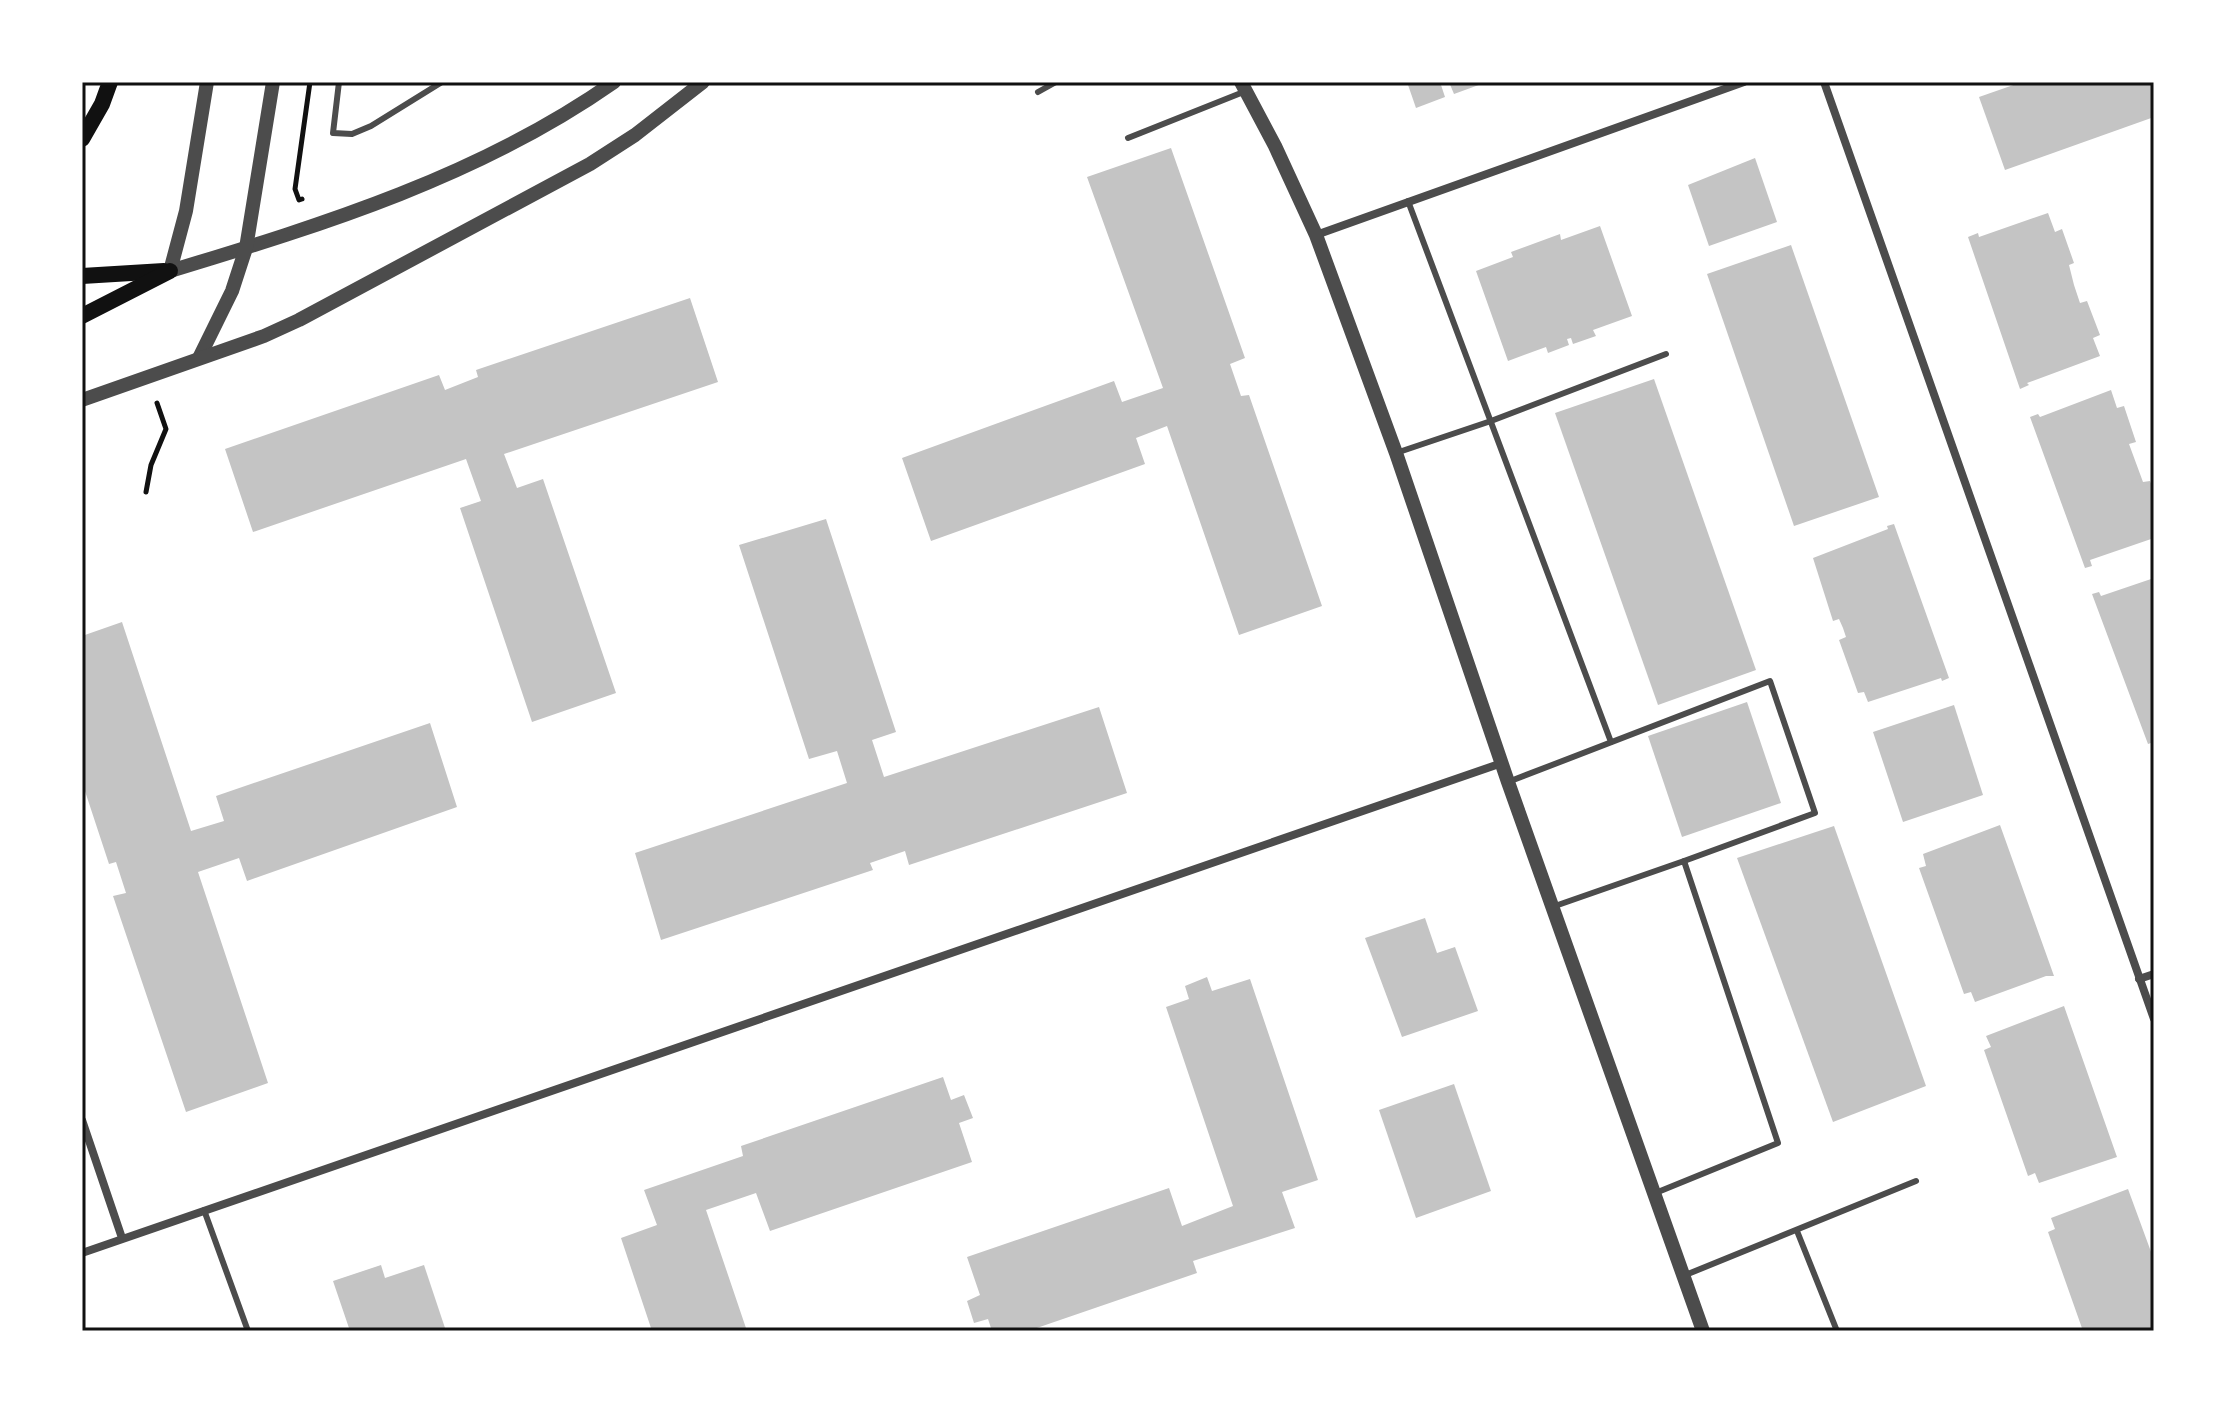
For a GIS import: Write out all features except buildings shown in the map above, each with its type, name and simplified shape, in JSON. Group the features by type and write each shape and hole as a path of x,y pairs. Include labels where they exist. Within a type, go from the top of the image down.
{"main road":[{"path":"82,139 102,104 110,82"},
{"path":"82,276 170,271"},
{"path":"82,316 170,271"}],"street":[{"path":"170,271 186,211 207,82"},
{"path":"199,358 232,291 246,248 273,82"},
{"path":"170,271 354,213 453,173 542,129 614,82"},
{"path":"82,400 264,336 299,320 590,164 635,135 703,82"},
{"path":"1316,235 1744,82"},
{"path":"1824,82 2154,1019"},
{"path":"1243,87 1275,146 1316,235 1396,453 1508,782 1703,1331"},
{"path":"82,1253 1502,763"},
{"path":"2139,979 2154,974"},
{"path":"82,1120 122,1238"}],"lane":[{"path":"339,82 333,133 352,134 371,126 442,82"},
{"path":"1038,92 1056,82"},
{"path":"1128,138 1243,87"},
{"path":"1408,201 1611,742"},
{"path":"1396,453 1491,421 1666,354"},
{"path":"1508,782 1770,681 1815,813 1553,907"},
{"path":"1653,1194 1778,1143 1684,861"},
{"path":"1683,1276 1916,1181"},
{"path":"204,1210 248,1331"},
{"path":"1797,1231 1837,1331"}],"path":[{"path":"299,200 295,189 310,82"},
{"path":"146,492 151,465 166,429 157,403"}]}
